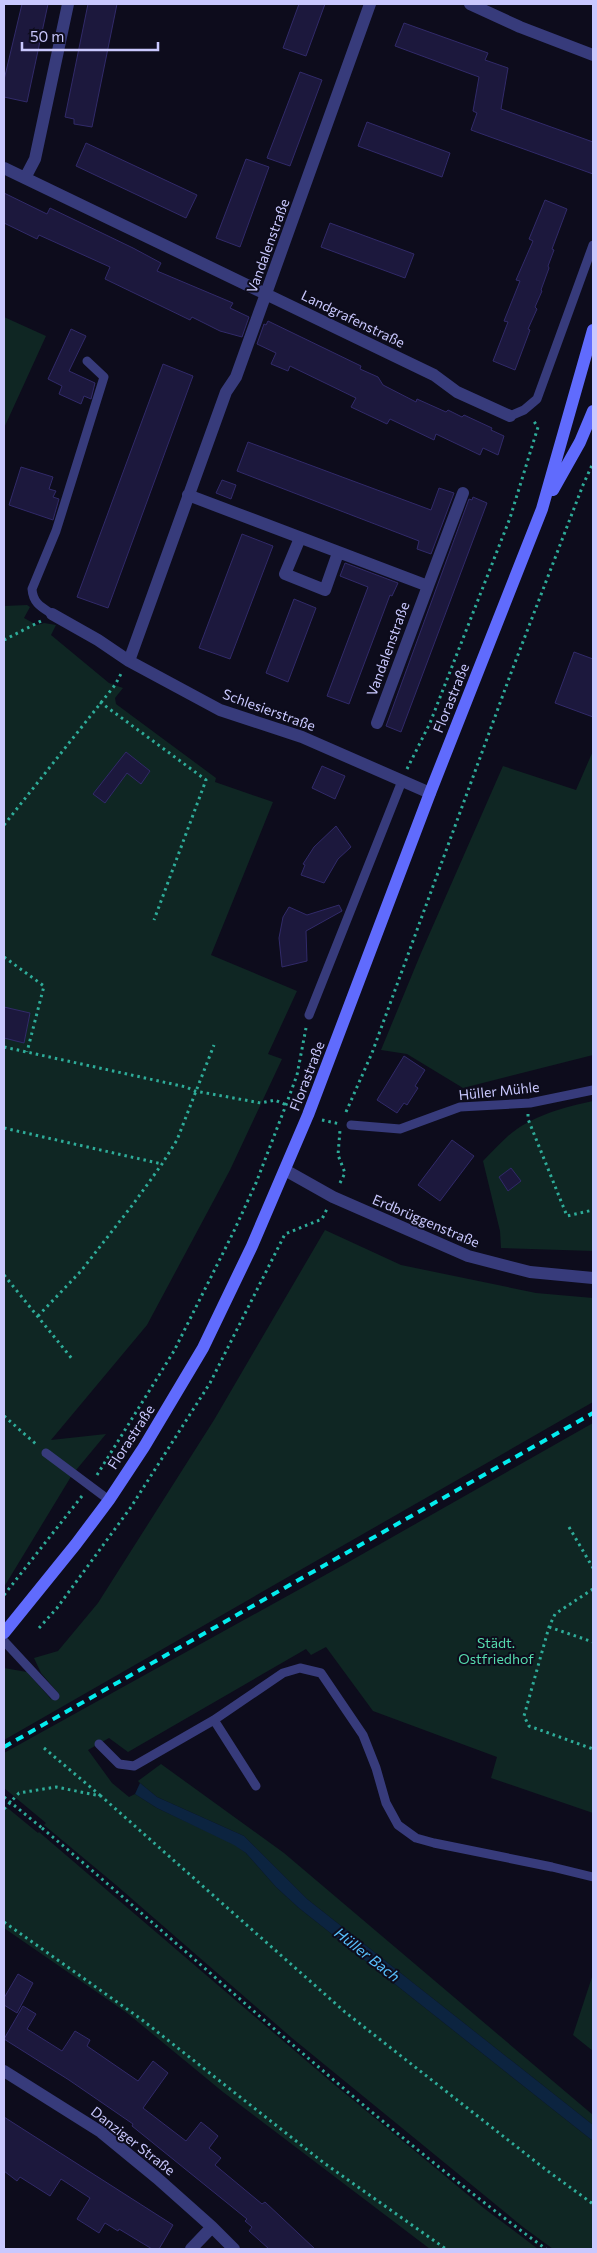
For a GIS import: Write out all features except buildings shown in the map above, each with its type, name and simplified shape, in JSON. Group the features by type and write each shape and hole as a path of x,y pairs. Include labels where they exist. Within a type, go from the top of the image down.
{"main road":[{"name":"Florastraße","path":"4,1633 21,1614 109,1500 176,1395 203,1348 228,1298 308,1115 430,793 542,509 593,330"},
{"name":"Florastraße","path":"542,509 580,442 593,411"}],"street":[{"path":"25,178 35,159 68,4"},
{"name":"Vandalenstraße","path":"129,661 226,392 236,378 267,295 370,4"},
{"path":"470,4 520,27 593,55"},
{"name":"Landgrafenstraße","path":"4,168 434,375 457,392 510,416"},
{"name":"Vandalenstraße","path":"377,723 463,493"},
{"path":"188,495 428,586"},
{"path":"300,538 286,574 325,590 338,553"},
{"name":"Schlesierstraße","path":"52,614 98,640 129,661 220,710 302,737 430,793"},
{"name":"Erdbrüggenstraße","path":"285,1170 333,1197 468,1256 530,1272 593,1278"},
{"name":"Danziger Straße","path":"4,2071 101,2132 157,2178 234,2249"},
{"path":"191,2249 212,2228"}],"lane":[{"name":"Landgrafenstraße","path":"510,416 524,410 537,399 593,245"},
{"path":"52,614 39,607 32,598 32,589 56,530 104,377 87,362"},
{"path":"309,1015 402,781"},
{"name":"Hüller Mühle","path":"346,1124 400,1129 460,1107 530,1103 593,1090"},
{"path":"46,1453 109,1500"},
{"path":"4,1641 55,1696"},
{"path":"99,1744 119,1764 134,1766 214,1720 283,1673 300,1668 321,1673 363,1735 376,1768 386,1803 398,1825 416,1838 434,1843 593,1877"},
{"path":"214,1720 256,1786"}],"path":[{"path":"402,781 410,758 430,723 510,518 524,476 538,427 524,410"},
{"path":"39,1628 58,1608 131,1507 210,1383 285,1234 322,1219 345,1173 338,1155 338,1138 346,1124 514,664 593,463"},
{"path":"4,640 45,620 52,614"},
{"path":"4,825 115,685 129,661"},
{"path":"100,702 206,780 154,920"},
{"path":"4,957 44,986 27,1052"},
{"path":"4,1595 90,1486 174,1351 244,1208 286,1105 297,1075 309,1015"},
{"path":"38,1316 81,1271 162,1164 177,1140 214,1045"},
{"path":"4,1047 186,1086 195,1091 261,1104 275,1100 308,1115 346,1124"},
{"path":"530,1103 528,1119 567,1216 593,1210"},
{"path":"4,1128 162,1164"},
{"path":"4,1275 73,1360"},
{"path":"4,1416 46,1453"},
{"path":"569,1527 593,1568"},
{"path":"593,1588 555,1614 549,1627 524,1716 529,1726 593,1749"},
{"path":"549,1627 593,1642"},
{"path":"44,1748 345,2012 545,2169 593,2204"},
{"path":"4,1809 19,1793 56,1787 101,1796"},
{"path":"4,1797 291,2044 414,2146 546,2249"},
{"path":"4,1922 141,2019 324,2163 446,2249"}],"green space":[{"path":"4,317 46,336 4,428"},
{"path":"27,605 30,607 24,618 37,625 44,623 56,625 51,635 109,683 123,688 115,698 116,704 216,778 215,782 273,802 211,955 297,991 268,1054 282,1059 230,1170 147,1325 51,1440 106,1434 72,1475 4,1587 4,606"},
{"path":"593,751 593,1055 463,1088 407,1054 381,1050 421,953 503,766 576,790"},
{"path":"593,1101 593,1251 501,1248 500,1231 483,1161 508,1136 527,1123 559,1109"},
{"path":"325,1230 401,1265 536,1293 593,1298 593,1402 4,1740 4,1668 27,1672 51,1699 59,1694 41,1673 34,1658 58,1651 98,1603 214,1420"},
{"name":"Städt. Ostfriedhof","path":"593,1423 593,1813 491,1778 497,1757 373,1711 326,1647 311,1655 306,1649 128,1752 109,1738 88,1750 112,1783 129,1797 135,1794 157,1808 234,1844 246,1853 276,1887 299,1908 593,2141 593,2249 553,2249 523,2227 292,2038 44,1825 46,1823 4,1788 4,1753 345,1564"},
{"path":"161,1764 284,1853 593,2115 593,2125 307,1899 244,1836 157,1797 138,1781"},
{"path":"4,1805 39,1832 330,2081 485,2209 538,2249 430,2249 223,2092 127,2013 4,1928"},
{"path":"593,1974 593,2051 573,2035"}],"water":[{"name":"Hüller Bach","path":"140,1783 157,1797 244,1836 307,1899 593,2125 593,2141 299,1908 276,1887 246,1853 234,1845 157,1808 135,1794"}],"railway":[{"path":"4,1747 593,1413"}]}
